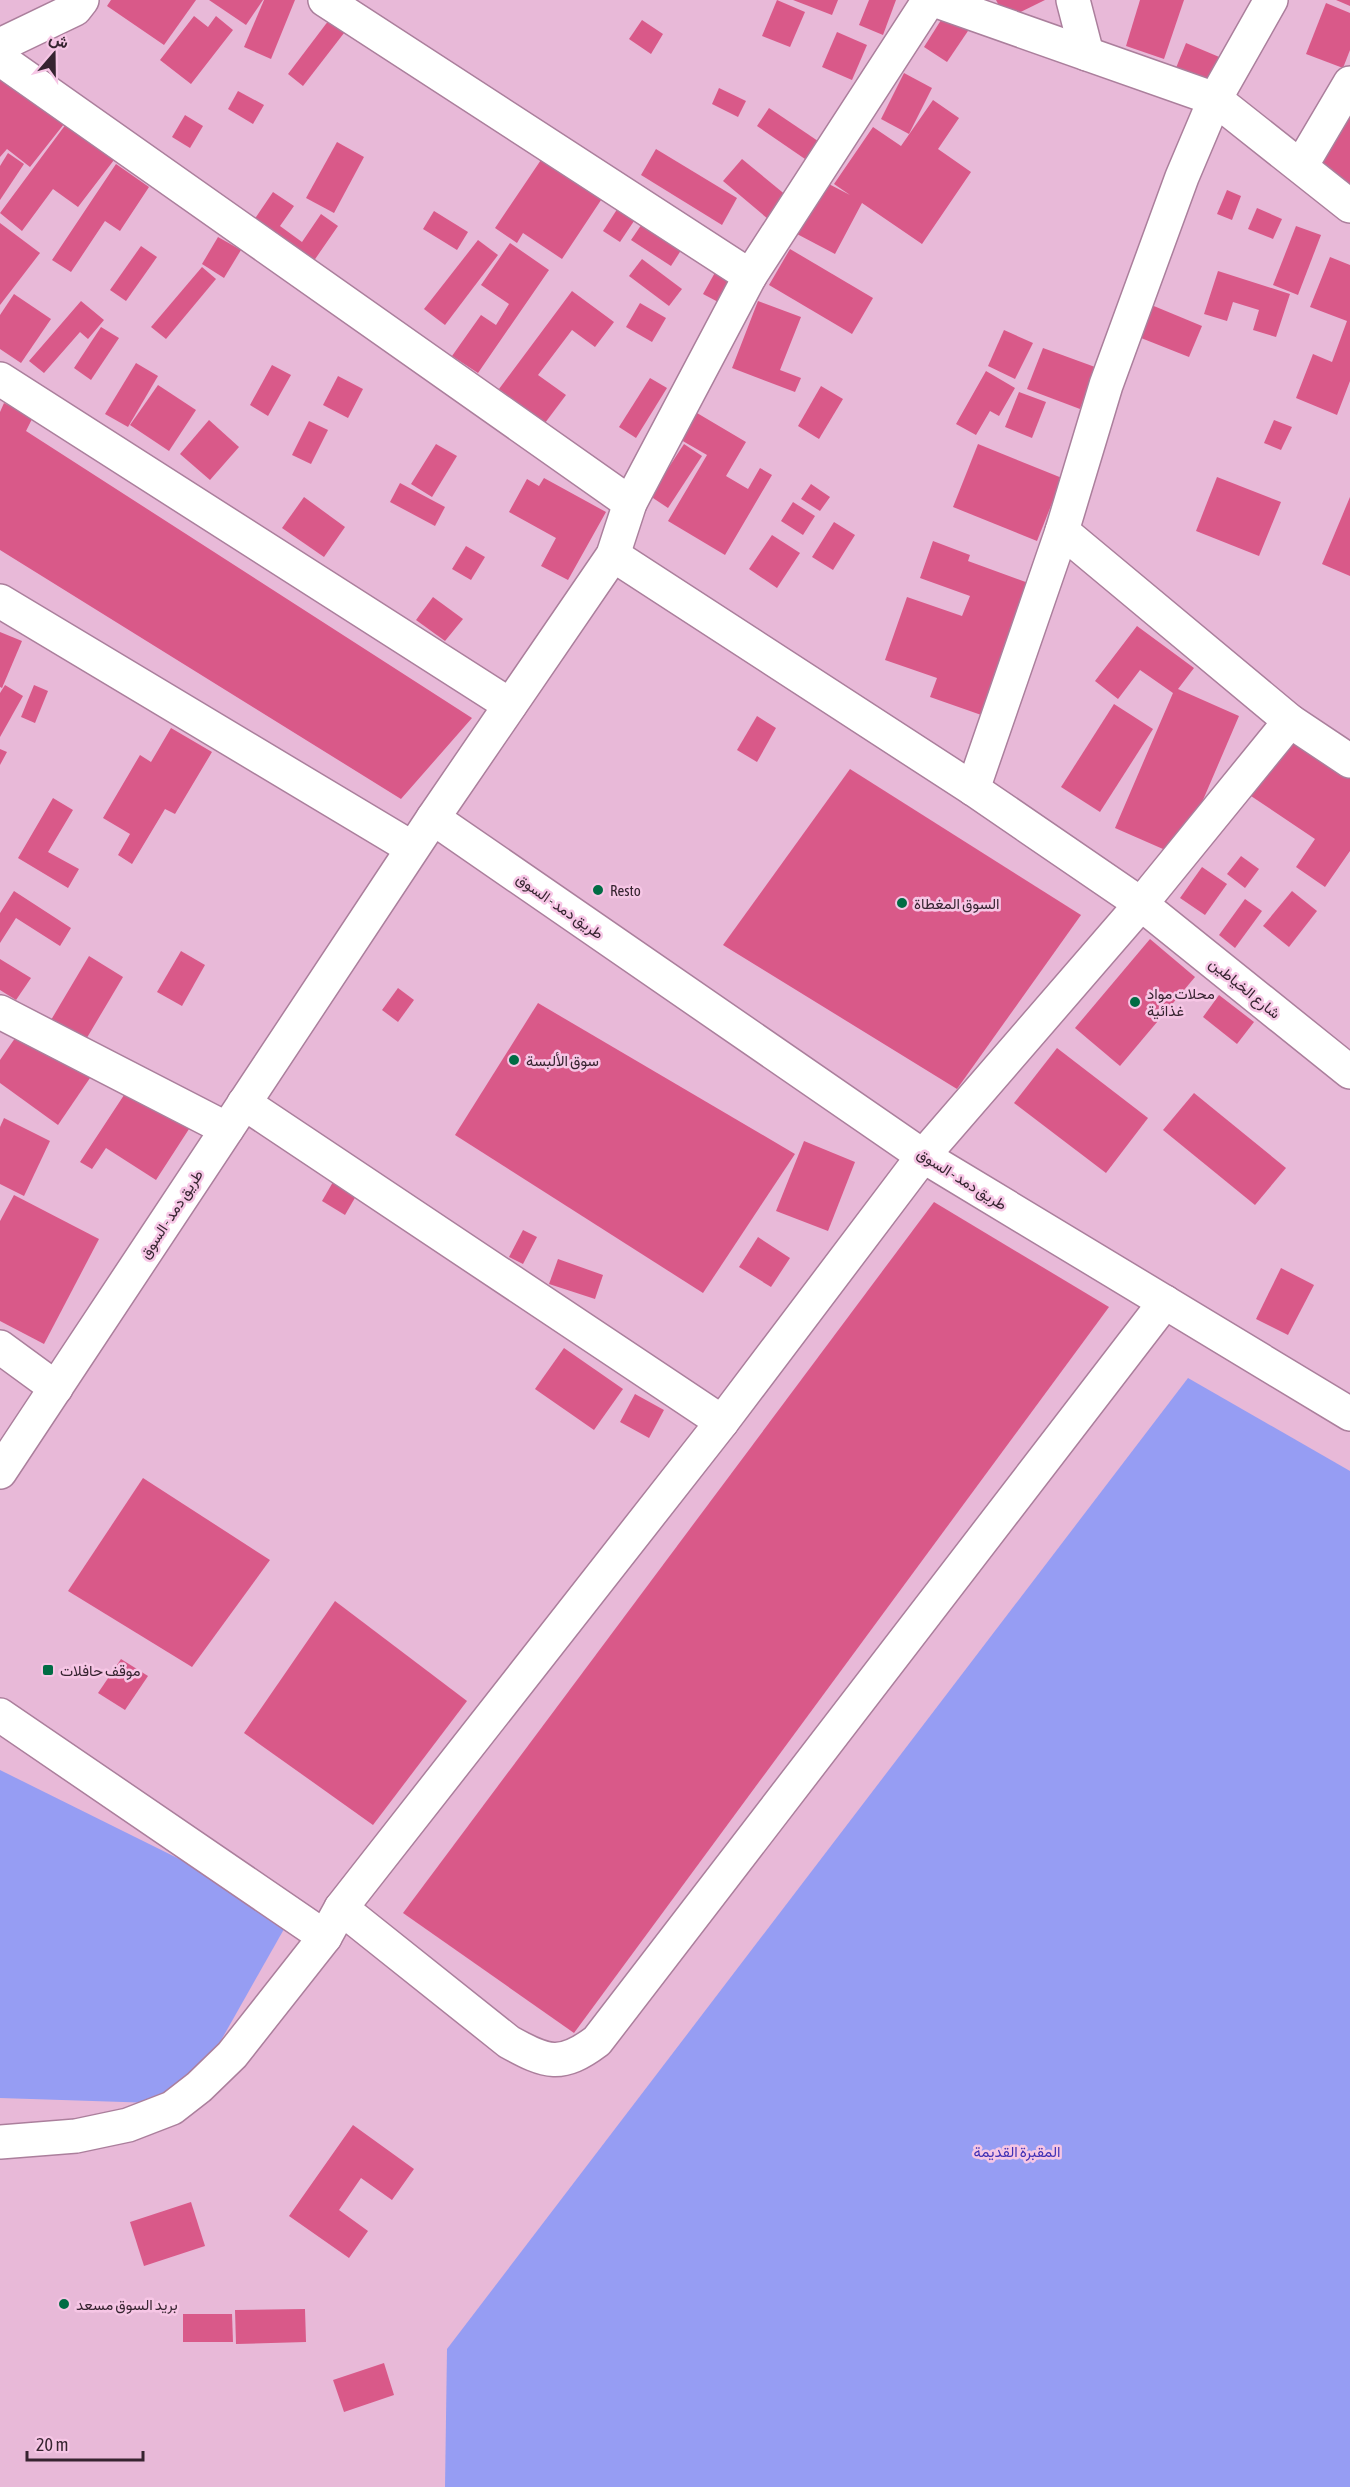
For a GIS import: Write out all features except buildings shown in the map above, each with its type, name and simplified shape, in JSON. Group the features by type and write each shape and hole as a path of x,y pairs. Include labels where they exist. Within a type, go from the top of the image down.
{"street":[{"path":"0,45 75,9 82,0"},
{"path":"325,0 750,276"},
{"path":"433,818 613,555 630,503 750,276 929,0"},
{"path":"934,0 1215,99 1350,206"},
{"path":"1072,0 1087,54"},
{"path":"973,789 1062,531 1107,385 1182,177 1215,99 1272,0"},
{"path":"0,59 630,503"},
{"path":"1302,166 1350,83"},
{"path":"0,379 510,705"},
{"path":"1062,531 1290,720 1350,761"},
{"name":"شارع الخياطين","path":"613,555 973,789 1141,904 1350,1072"},
{"path":"0,601 412,848"},
{"path":"0,2142 76,2136 128,2125 172,2108 200,2087 232,2055 325,1937 340,1908 722,1422 923,1156 1141,904 1290,720"},
{"name":"طريق دمد - السوق","path":"0,1472 433,818 923,1156 1350,1414"},
{"path":"0,1012 235,1116 722,1422"},
{"path":"340,1908 509,2042 532,2055 559,2061 579,2054 597,2041 1165,1302"},
{"path":"0,1347 56,1388"},
{"path":"0,1715 325,1937"}],"green space":[{"name":"المقبرة القديمة","path":"1188,1378 1350,1471 1350,2487 445,2487 447,2349"},
{"path":"0,1770 292,1915 185,2104 0,2098"}],"place":[{"name":"Resto","path":"598,890"},
{"name":"السوق المغطاة","path":"902,903"},
{"name":"محلات مواد غذائية","path":"1135,1002"},
{"name":"سوق الألبسة","path":"514,1060"},
{"name":"موقف حافلات","path":"48,1670"},
{"name":"بريد السوق مسعد","path":"64,2304"}]}
